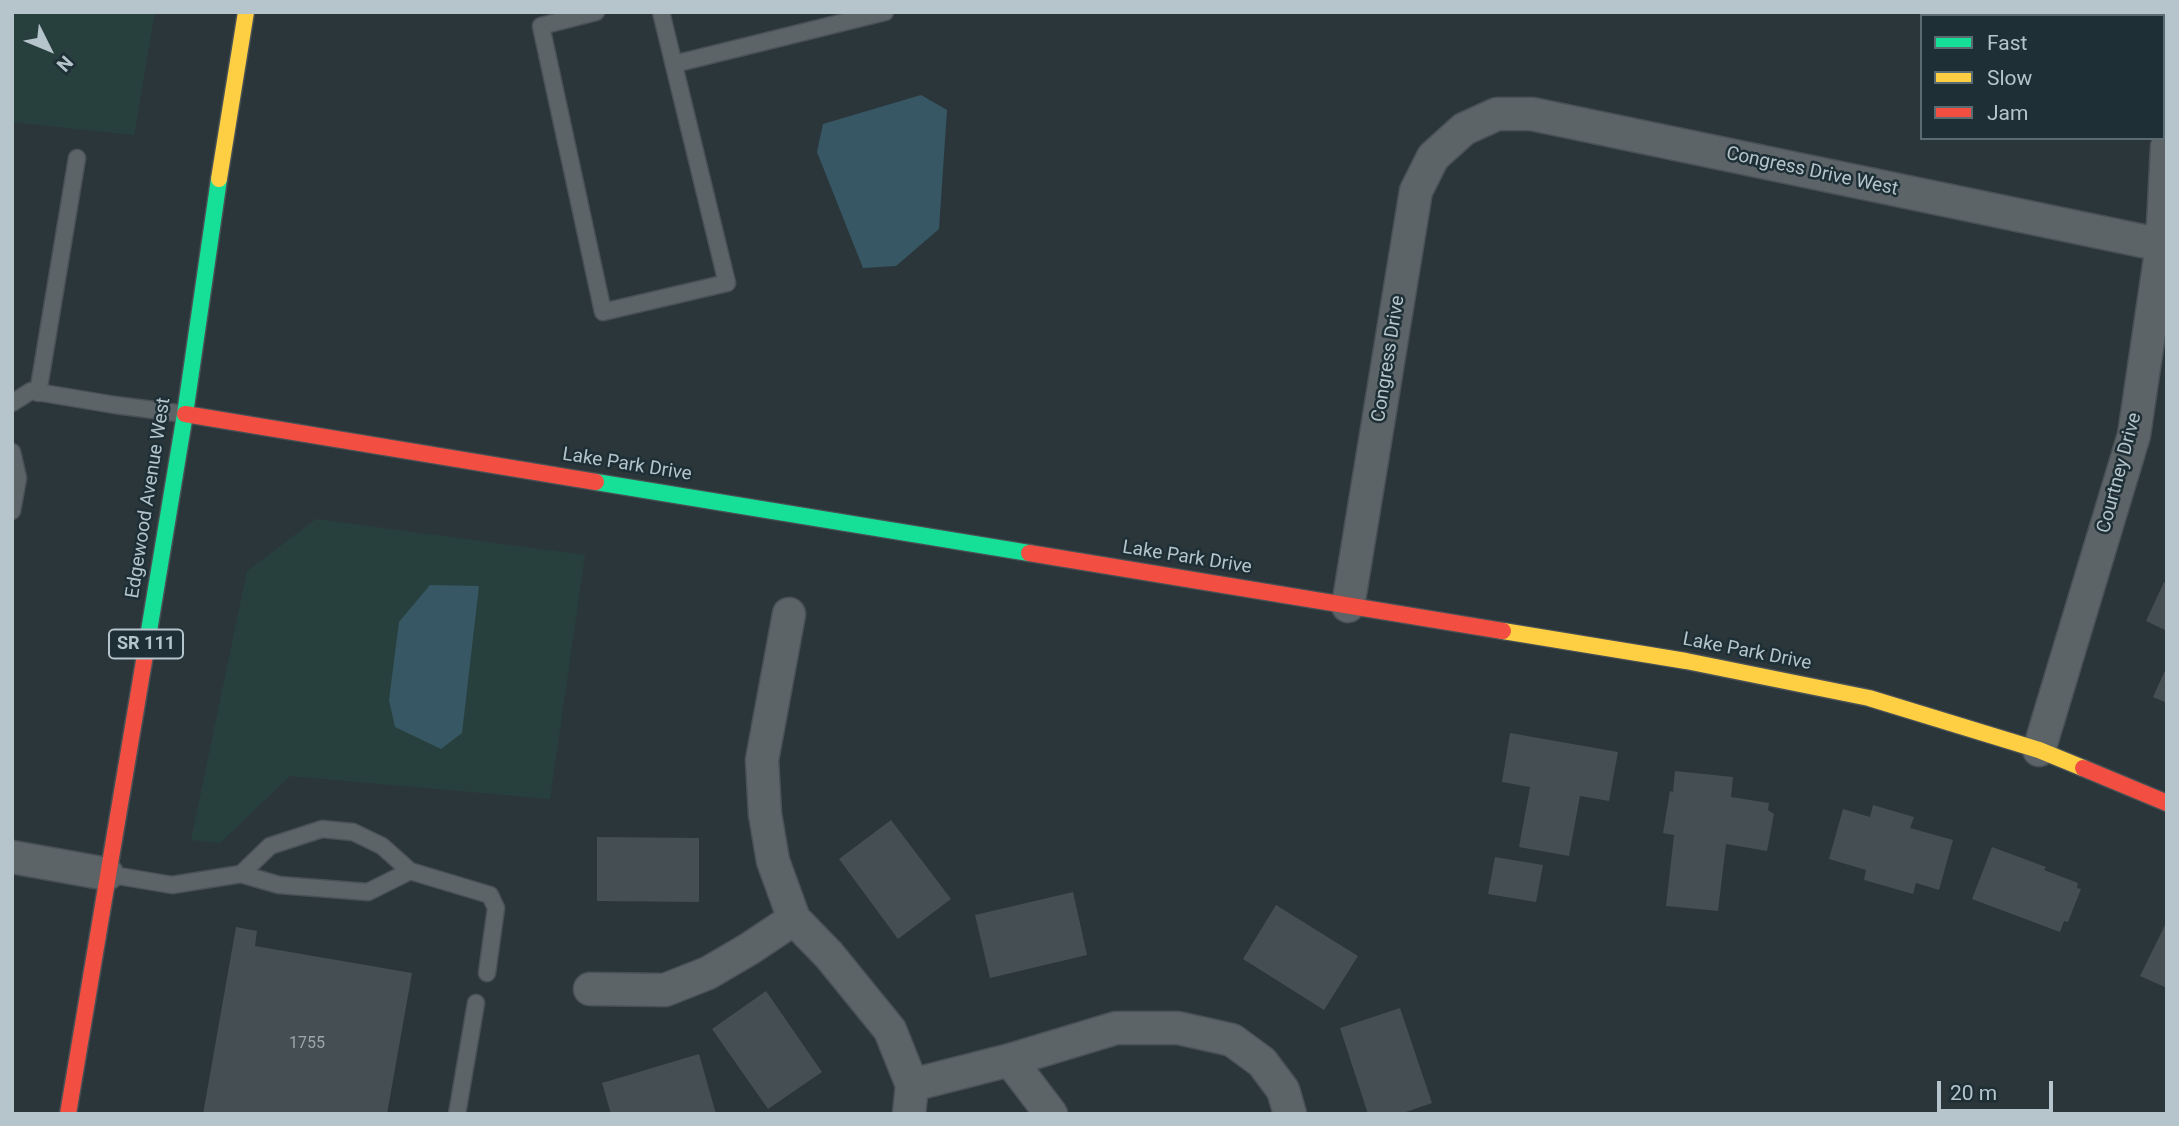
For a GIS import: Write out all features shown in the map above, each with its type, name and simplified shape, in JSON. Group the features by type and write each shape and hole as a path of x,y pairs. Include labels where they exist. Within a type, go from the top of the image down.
{"street":[{"name":"Edgewood Avenue West","path":"68,1114 185,414 207,255 246,12"},
{"name":"Congress Drive West","path":"1464,129 1497,114 1532,114 2162,245"},
{"name":"Congress Drive","path":"1348,606 1416,191 1433,157 1464,129"},
{"name":"Courtney Drive","path":"2039,750 2134,435 2162,245 2167,147"},
{"name":"Lake Park Drive","path":"185,414 1686,661 1869,698 2039,750 2167,803"},
{"path":"789,614 762,760 765,814 773,861 794,919 829,955 890,1030 911,1099 1010,1060 1116,1028 1178,1028 1232,1040 1262,1062 1283,1090 1290,1114"},
{"path":"12,857 107,874"},
{"path":"590,989 665,990 708,972 794,919"},
{"path":"1010,1060 1051,1114"}],"lane":[{"path":"596,12 541,26 603,312 726,284 661,12"},
{"path":"674,64 885,12"},
{"path":"38,393 78,158"},
{"path":"12,403 31,391 185,414"},
{"path":"12,452 18,478 12,510"},
{"path":"242,874 270,846 322,830 353,832 383,846 410,871 490,895 496,908 487,973"},
{"path":"107,874 172,885 242,874 279,885 368,892 410,871"},
{"path":"457,1114 476,1003"}],"green space":[{"path":"12,12 155,12 134,135 12,122"},
{"path":"316,519 585,555 550,799 290,776 220,843 191,840 247,571"}],"water":[{"path":"921,95 947,110 939,229 896,266 863,268 817,152 823,124"},
{"path":"430,585 479,586 462,733 441,749 395,727 389,700 399,622"}],"building":[{"path":"2164,582 2167,583 2167,631 2146,621"},
{"path":"2167,666 2167,703 2153,697"},
{"path":"1510,733 1618,752 1609,801 1580,796 1569,856 1519,847 1530,787 1502,782"},
{"path":"1675,771 1733,777 1731,797 1769,803 1768,810 1774,814 1767,851 1726,844 1718,911 1666,906 1674,835 1663,833"},
{"path":"1873,805 1914,817 1910,828 1953,840 1939,890 1916,883 1913,894 1864,880 1866,870 1829,859 1843,809 1870,817"},
{"path":"891,820 951,899 898,939 839,859"},
{"path":"597,837 699,838 699,902 597,901"},
{"path":"1992,847 2046,867 2044,870 2078,883 2077,888 2081,889 2068,922 2064,921 2060,932 1972,899"},
{"path":"1495,857 1543,865 1536,902 1488,894"},
{"path":"1073,892 1087,955 990,978 975,915"},
{"path":"1276,905 1358,956 1324,1010 1243,959"},
{"path":"2167,921 2167,988 2140,976"},
{"path":"236,927 257,931 255,946 412,973 387,1114 203,1114"},
{"path":"766,991 822,1072 768,1109 712,1029"},
{"path":"1400,1008 1432,1103 1400,1114 1368,1114 1340,1028"},
{"path":"699,1054 716,1114 611,1114 602,1083"}],"traffic: fast":[{"path":"146,649 185,414 219,179"},
{"path":"596,482 1029,553"}],"traffic: slow":[{"path":"219,179 246,12"},
{"path":"1503,631 1686,661 1869,698 2039,750 2083,768"}],"traffic: jam":[{"path":"185,414 596,482"},
{"path":"1029,553 1503,631"},
{"path":"68,1114 146,649"},
{"path":"2083,768 2167,803"}]}
